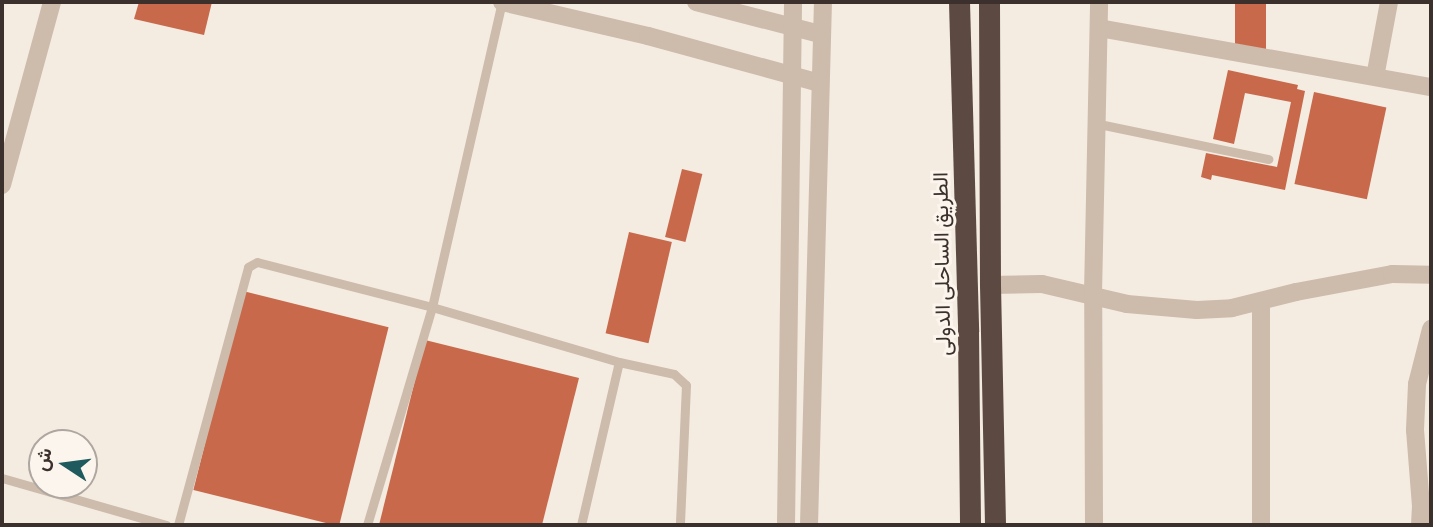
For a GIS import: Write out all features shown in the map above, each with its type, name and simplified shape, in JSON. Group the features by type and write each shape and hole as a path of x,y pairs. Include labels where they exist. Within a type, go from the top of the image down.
{"highway":[{"name":"الطريق الساحلى الدولى","path":"959,2 970,525"},
{"path":"989,2 990,285 995,525"}],"street":[{"path":"2,185 52,2"},
{"path":"502,2 648,36 820,83"},
{"path":"696,2 820,34"},
{"path":"786,525 793,2"},
{"path":"809,525 820,34 823,2"},
{"path":"1094,525 1093,294 1099,124 1099,2"},
{"path":"1375,76 1389,2"},
{"path":"1099,28 1431,86"},
{"path":"990,285 1042,284 1162,309 1197,310 1261,302 1296,292 1392,274 1431,275"},
{"path":"1261,302 1261,525"},
{"path":"1420,525 1424,448 1417,384 1431,329"}],"lane":[{"path":"367,525 432,307 502,2"},
{"path":"1099,124 1268,159"},
{"path":"178,525 248,267 257,262 432,307 619,362 674,374 686,384 680,525"},
{"path":"580,525 619,362"},
{"path":"2,478 166,525"}],"building":[{"path":"139,2 212,2 204,35 134,19"},
{"path":"1235,2 1266,2 1266,54 1235,54"},
{"path":"1228,70 1298,85 1297,89 1305,91 1285,190 1212,175 1211,180 1201,177 1206,153 1277,167 1291,102 1245,93 1234,144 1213,139"},
{"path":"1314,92 1386,107 1367,199 1294,184"},
{"path":"682,169 702,174 685,242 665,237"},
{"path":"629,232 672,242 648,343 606,333"},
{"path":"243,291 389,327 339,525 193,490"},
{"path":"425,340 579,378 542,525 379,525"}]}
